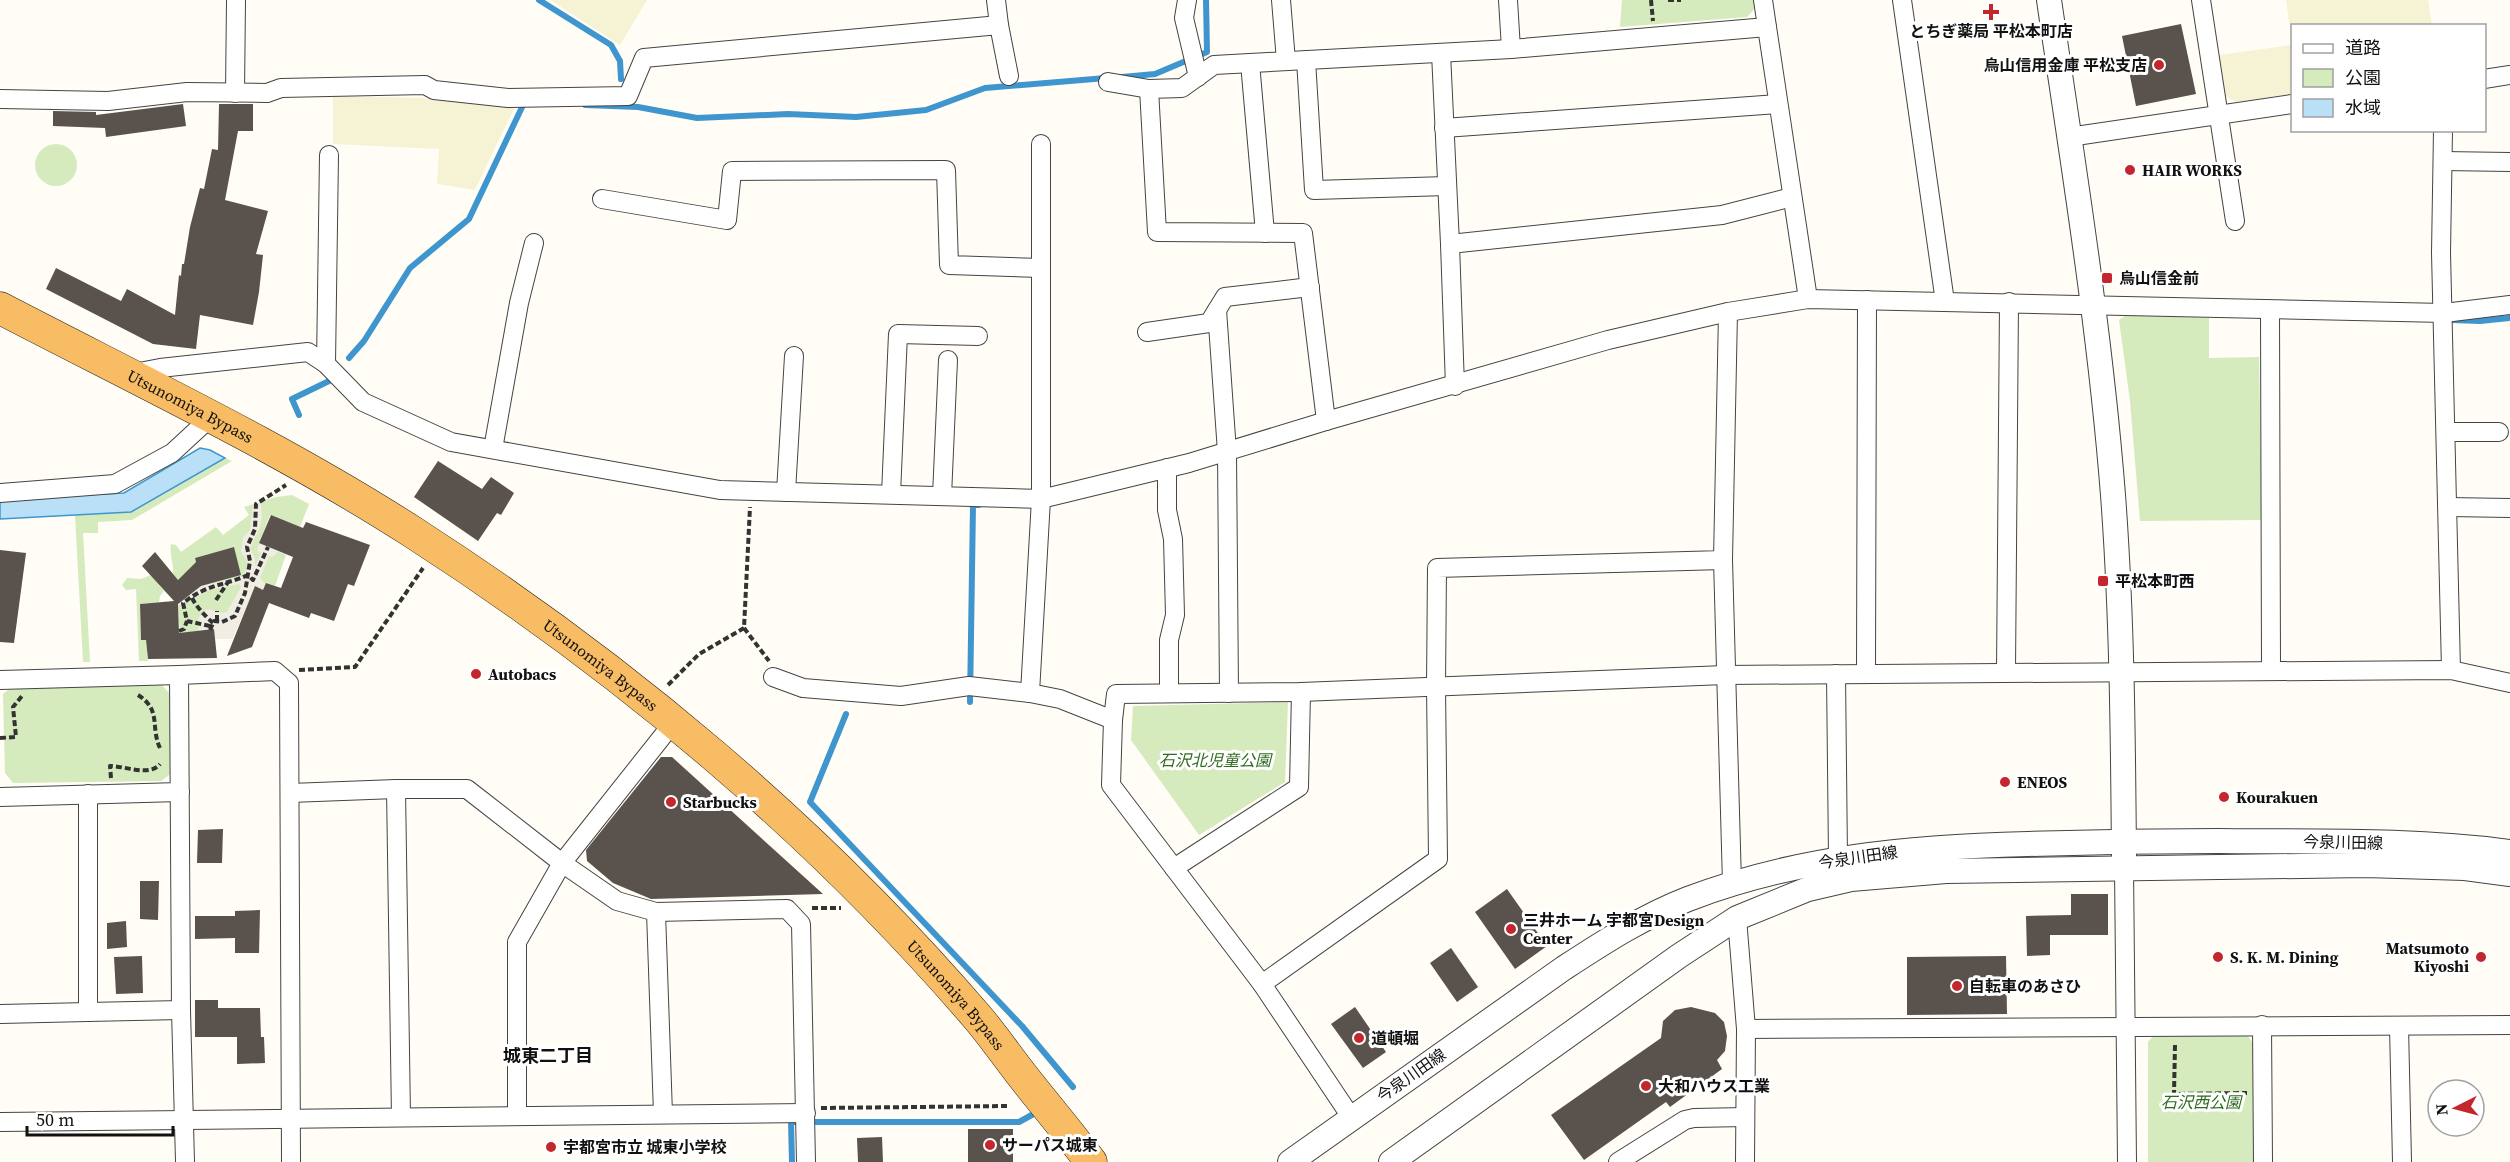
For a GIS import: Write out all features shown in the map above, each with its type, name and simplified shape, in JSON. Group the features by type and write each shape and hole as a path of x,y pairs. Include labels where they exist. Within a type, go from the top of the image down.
{"highway":[{"name":"Utsunomiya Bypass","path":"0,308 284,456 413,532 539,619 636,693 730,770 805,838 921,956 979,1019 1091,1162"}],"street":[{"path":"235,93 236,0"},
{"path":"996,0 1009,76"},
{"path":"1187,0 1184,18 1198,77"},
{"path":"1281,0 1286,61"},
{"path":"1508,0 1511,49"},
{"path":"1763,0 1808,299"},
{"path":"1902,0 1945,302"},
{"path":"2049,0 2093,306 2113,494 2121,671 2127,1162"},
{"path":"2201,0 2235,221"},
{"path":"0,99 108,101 187,92 267,93 281,88 425,86 434,90 508,98 628,96 644,58 999,25"},
{"path":"1108,82 1149,89 1182,88 1214,65 1511,49 1767,27"},
{"path":"1441,53 1455,386"},
{"path":"1306,60 1314,190 1447,186"},
{"path":"1250,63 1265,233"},
{"path":"2486,79 2510,75"},
{"path":"1149,89 1158,232 1303,233 1326,421"},
{"path":"1444,128 1778,104"},
{"path":"2069,137 2291,104"},
{"path":"2443,132 2441,253 2451,670"},
{"path":"1030,693 1041,499 1041,144"},
{"path":"326,364 329,155"},
{"path":"2443,161 2510,162"},
{"path":"602,199 727,220 732,171 946,170 949,265 1041,268"},
{"path":"1450,244 1722,215 1792,197"},
{"path":"493,449 519,303 534,243"},
{"path":"1147,332 1209,323 1225,297 1310,287"},
{"path":"127,374 160,368 308,352 326,364 363,402 451,442 720,490 1041,499 1227,452 1326,421 1455,386 1608,340 1728,312 1808,299 2444,313 2510,305"},
{"path":"1866,674 1867,300"},
{"path":"2006,672 2009,302"},
{"path":"1217,310 1227,452 1229,693"},
{"path":"2270,310 2271,670"},
{"path":"1728,312 1722,560 1732,884"},
{"path":"891,494 898,334 978,336"},
{"path":"786,492 794,356"},
{"path":"942,496 948,360"},
{"path":"0,494 115,484 172,453 211,417"},
{"path":"2446,432 2499,432"},
{"path":"1167,468 1167,510 1173,539 1175,615 1169,640 1169,693"},
{"path":"2448,507 2510,507"},
{"path":"1262,984 1438,859 1437,568 1722,560"},
{"path":"1351,1117 1262,984 1111,785 1116,694 1301,692 1725,675 2121,671 2451,670 2510,683"},
{"path":"0,680 275,671 289,683 291,1162"},
{"path":"1836,674 1838,858"},
{"path":"179,675 181,1010 185,1162"},
{"path":"773,676 803,688 901,696 969,686 1030,693 1060,699 1113,720"},
{"path":"1174,868 1299,787 1301,692"},
{"path":"517,1116 517,942 562,863 673,723"},
{"path":"396,789 401,1117"},
{"path":"290,793 467,789 562,863 617,901 656,912 787,909 801,924 806,1162"},
{"path":"0,796 180,792"},
{"path":"88,794 88,1012"},
{"name":"今泉川田線","path":"1290,1162 1564,968 1605,942 1650,916 1732,884 1838,858 1944,846 2124,840 2367,842 2468,846 2510,852"},
{"name":"今泉川田線","path":"1391,1162 1679,956 1737,918 1808,889 1851,879 1946,871 2365,865 2465,868 2510,874"},
{"path":"656,912 663,1114"},
{"path":"1737,918 1746,1029 1745,1162"},
{"path":"0,1014 181,1010"},
{"path":"1746,1029 2510,1024"},
{"path":"2262,1025 2263,1162"},
{"path":"2399,1026 2402,1162"},
{"path":"0,1122 663,1114 806,1110"},
{"path":"1618,1162 1685,1120 1745,1117"}],"path":[{"path":"1668,0 1681,0"},
{"path":"188,621 212,625 235,616 245,593 250,561 247,547 249,537 255,529 256,504 289,483"},
{"path":"750,491 744,628 771,664 773,676"},
{"path":"248,575 253,580 256,577 268,547"},
{"path":"275,671 355,667 427,563"},
{"path":"179,631 184,629 188,621 183,603 203,589 248,575"},
{"path":"216,600 228,582"},
{"path":"192,598 212,625"},
{"path":"212,625 218,611"},
{"path":"636,693 663,690 699,654 744,628"},
{"path":"0,738 16,737 13,708 27,690"},
{"path":"112,794 110,766 149,771 158,768 162,761 155,738 156,718 151,706 140,696 130,694"},
{"path":"787,909 847,908"},
{"path":"2175,1040 2175,1094 2263,1093"},
{"path":"806,1110 1009,1106"}],"shaded area":[{"path":"550,0 647,0 620,45"},
{"path":"2286,0 2428,0 2432,24 2291,24 2291,38"},
{"path":"2291,45 2291,94 2236,102 2224,95 2219,55"},
{"path":"333,96 518,100 475,190 437,184 439,149 333,144"},
{"path":"261,503 262,517 259,530 250,548 255,558 255,566 261,553 257,551 259,543 278,551 273,557 269,556 260,578 265,584 263,590 255,587 232,639 215,639 214,629 199,639 198,620 202,613 208,609 227,612 241,587 239,584 209,590 178,606 178,604 201,586 243,576 247,568 247,561 241,551 243,538 250,530 253,505"}],"green space":[{"path":"1622,0 1756,0 1757,6 1747,17 1620,27"},
{"path":"56,144 71,150 77,165 71,180 56,186 41,180 35,165 41,150"},
{"path":"2129,313 2209,318 2209,358 2259,357 2262,520 2140,521 2130,401 2119,320"},
{"path":"225,458 232,461 132,520 98,522 98,533 83,533 90,662 83,662 75,515 131,512"},
{"path":"292,495 309,504 300,527 270,515 259,543 286,555 275,586 266,583 263,590 255,587 232,639 215,639 214,629 180,639 178,604 201,586 240,575 234,547 195,558 196,562 178,580 173,574 171,544 176,545 181,552 216,527 223,535 249,515 244,507 276,497"},
{"path":"151,575 164,591 159,602 140,604 141,640 146,640 148,661 139,661 136,589 126,590 122,585 127,578 141,579"},
{"path":"162,685 169,693 172,773 161,781 13,783 5,773 3,694 13,686"},
{"name":"石沢北児童公園","path":"1288,702 1285,782 1199,835 1131,740 1133,706"},
{"name":"石沢西公園","path":"2156,1033 2246,1034 2253,1043 2253,1162 2148,1162 2148,1042"}],"water":[{"path":"200,448 210,450 225,458 131,512 0,519 0,499 124,493"}],"building":[{"name":"烏山信用金庫 平松支店","path":"2181,24 2196,94 2136,106 2122,36"},
{"path":"183,104 186,126 106,137 105,128 53,126 53,111 96,112 96,115"},
{"path":"219,104 253,104 253,131 238,131 225,200 268,211 256,254 263,255 253,325 200,315 196,349 153,344 46,289 56,268 121,301 127,289 175,315 179,275 181,276 182,264 184,264 200,188 204,189 212,149 218,150"},
{"path":"438,461 482,489 491,477 514,493 501,515 497,513 478,541 414,497"},
{"path":"271,515 303,528 306,522 370,545 354,586 348,584 334,621 311,613 309,618 269,603 252,647 227,656 255,586 263,590 266,583 281,588 293,557 259,543"},
{"path":"234,547 241,575 201,586 178,604 179,633 214,629 217,658 148,659 146,640 141,640 140,604 174,601 142,566 155,552 178,580 196,562 195,558"},
{"path":"0,550 26,553 14,643 0,642"},
{"name":"Starbucks","path":"661,757 672,757 823,894 651,899 613,883 587,861 586,850"},
{"path":"223,829 222,863 197,863 198,830"},
{"path":"140,881 159,881 158,920 140,919"},
{"name":"三井ホーム 宇都宮Design Center","path":"1507,889 1547,946 1515,969 1475,912"},
{"path":"2071,894 2108,894 2108,935 2050,935 2050,955 2027,956 2026,916 2071,915"},
{"path":"260,910 259,953 235,953 235,938 195,939 195,916 235,916 235,911"},
{"path":"126,921 127,947 107,949 107,923"},
{"path":"1451,948 1478,987 1457,1002 1430,963"},
{"path":"142,956 143,993 116,994 114,957"},
{"name":"自転車のあさひ","path":"2006,956 2007,1014 1907,1015 1907,957"},
{"path":"195,1000 218,1000 218,1008 260,1008 265,1063 237,1064 237,1037 195,1037"},
{"name":"道頓堀","path":"1355,1007 1386,1052 1363,1068 1331,1024"},
{"name":"大和ハウス工業","path":"1691,1007 1715,1013 1724,1022 1727,1036 1725,1051 1717,1060 1722,1069 1670,1107 1666,1102 1584,1160 1551,1115 1661,1038 1663,1021 1675,1010"},
{"name":"サーパス城東","path":"968,1129 1013,1129 1013,1162 968,1162"},
{"path":"882,1137 883,1162 858,1162 857,1138"}],"waterway":[{"path":"539,0 611,45 620,61 621,79"},
{"path":"1122,77 1155,74 1207,52 1206,0"},
{"path":"585,105 638,107 697,118 788,114 856,117 926,110 985,88 1106,78"},
{"path":"349,358 364,341 410,268 469,219 524,103 527,103"},
{"path":"2451,320 2480,321 2510,318"},
{"path":"299,415 292,399 329,381"},
{"path":"970,702 973,505 979,505"},
{"path":"846,714 810,802 1022,1026 1073,1087"},
{"path":"792,1162 791,1122 1019,1122 1039,1111"}],"place":[{"name":"とちぎ薬局 平松本町店","path":"1991,12"},
{"name":"烏山信用金庫 平松支店","path":"2159,65"},
{"name":"HAIR WORKS","path":"2130,170"},
{"name":"烏山信金前","path":"2107,278"},
{"name":"平松本町西","path":"2103,581"},
{"name":"Autobacs","path":"476,674"},
{"name":"ENEOS","path":"2005,782"},
{"name":"Kourakuen","path":"2224,797"},
{"name":"Starbucks","path":"671,802"},
{"name":"三井ホーム 宇都宮Design Center","path":"1511,929"},
{"name":"S. K. M. Dining","path":"2218,957"},
{"name":"Matsumoto Kiyoshi","path":"2481,957"},
{"name":"自転車のあさひ","path":"1957,986"},
{"name":"道頓堀","path":"1359,1038"},
{"name":"大和ハウス工業","path":"1646,1086"},
{"name":"サーパス城東","path":"990,1145"},
{"name":"宇都宮市立 城東小学校","path":"551,1147"}],"district":[{"name":"城東二丁目","path":"548,1056"}]}
